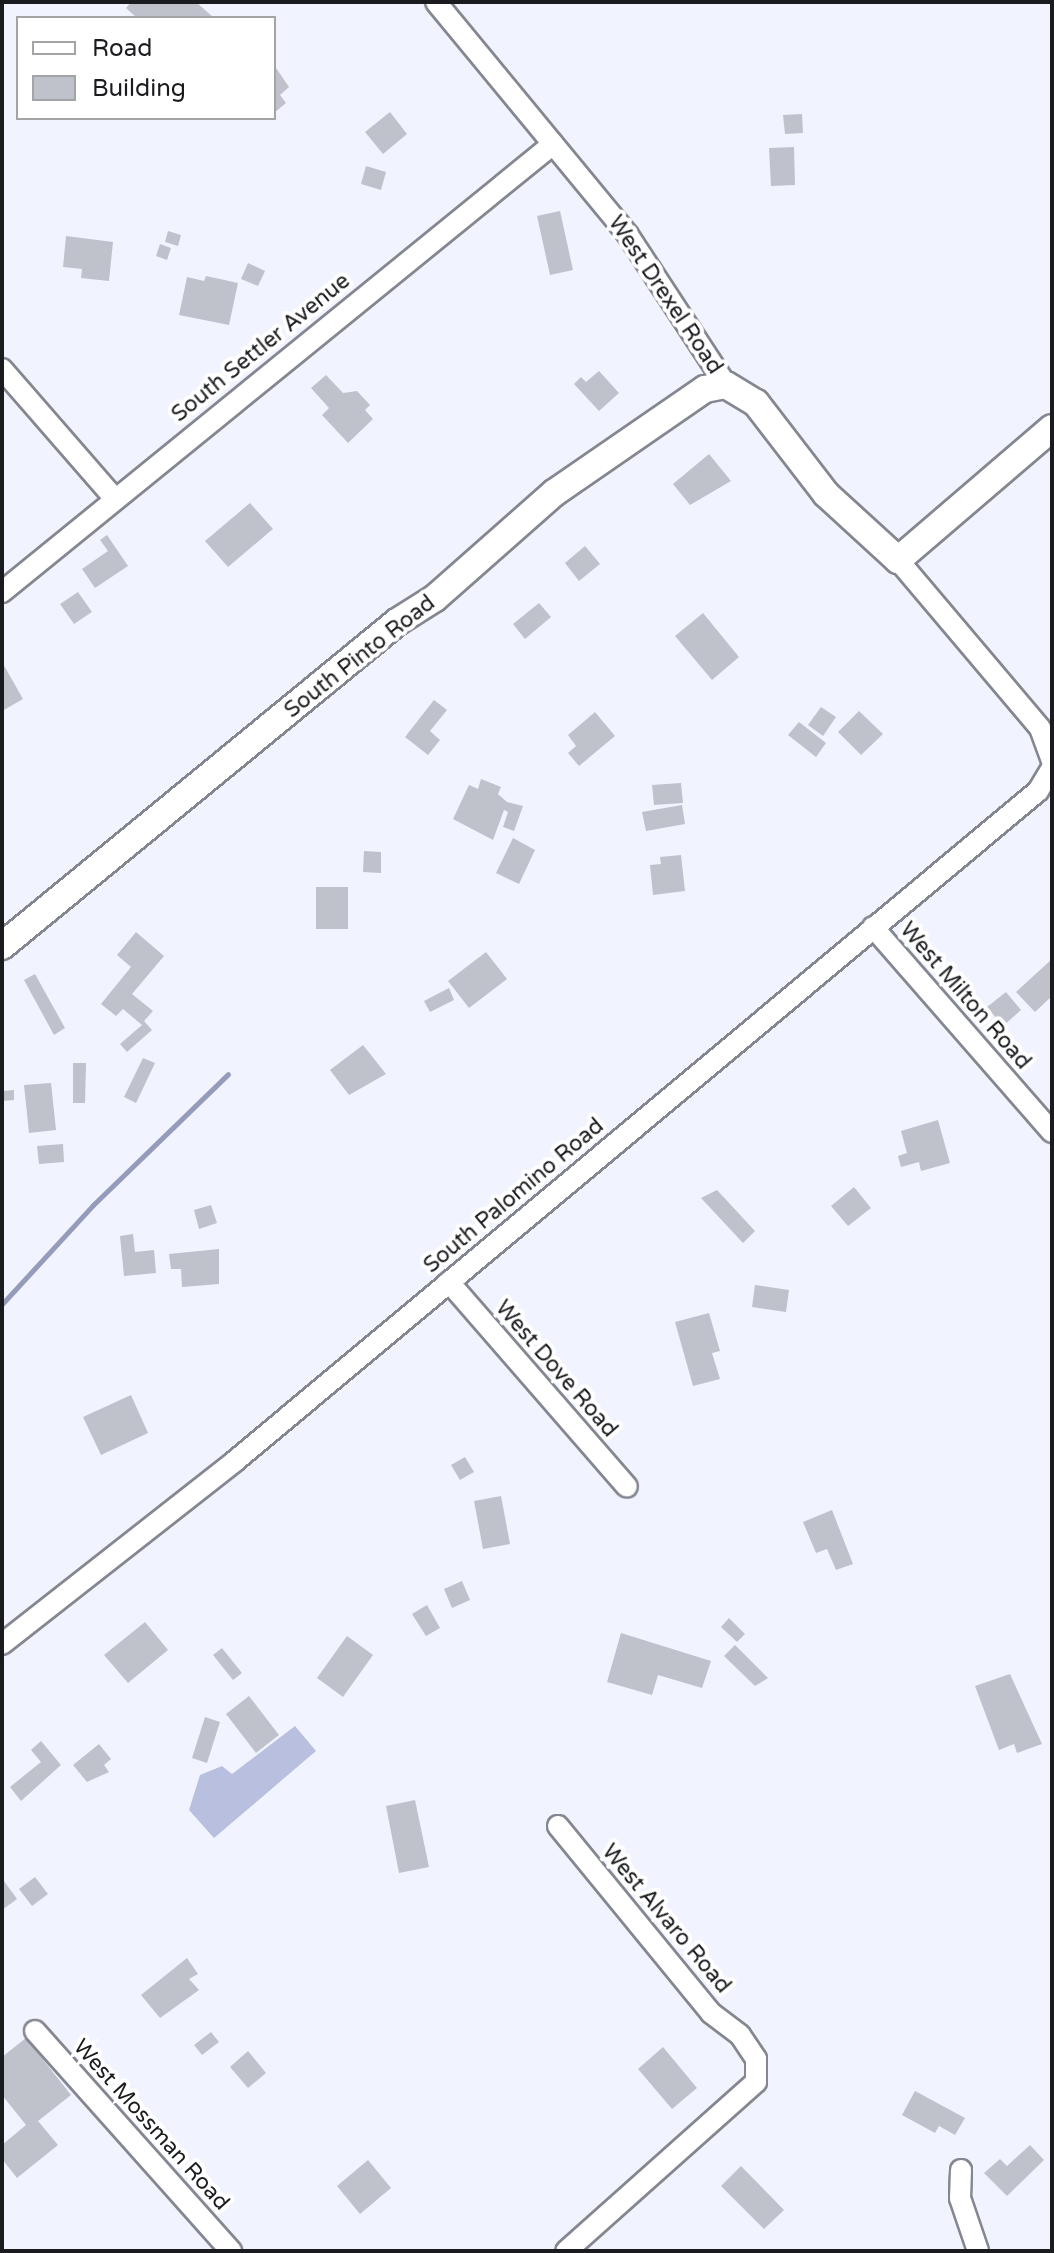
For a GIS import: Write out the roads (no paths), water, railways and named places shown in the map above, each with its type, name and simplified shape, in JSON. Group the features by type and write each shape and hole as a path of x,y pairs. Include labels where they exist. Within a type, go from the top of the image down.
{"street":[{"name":"West Drexel Road","path":"436,2 628,235 726,385 756,403 826,494 898,560 1040,728 1051,769"},
{"name":"South Settler Avenue","path":"2,592 553,144"},
{"path":"2,369 114,498"},
{"name":"South Pinto Road","path":"2,946 397,622 435,598 554,493 683,401 726,385"},
{"path":"898,560 1052,428"},
{"name":"South Palomino Road","path":"2,1644 235,1461 873,927 1051,769"},
{"name":"West Milton Road","path":"873,927 1052,1132"},
{"name":"West Dove Road","path":"449,1282 627,1487"},
{"name":"West Alvaro Road","path":"558,1826 711,2013 740,2035 756,2059 756,2082 566,2251"},
{"name":"West Mossman Road","path":"35,2031 231,2251"},
{"path":"961,2170 960,2198 978,2251"}],"waterway":[{"path":"2,1304 93,1205 228,1074"}]}
